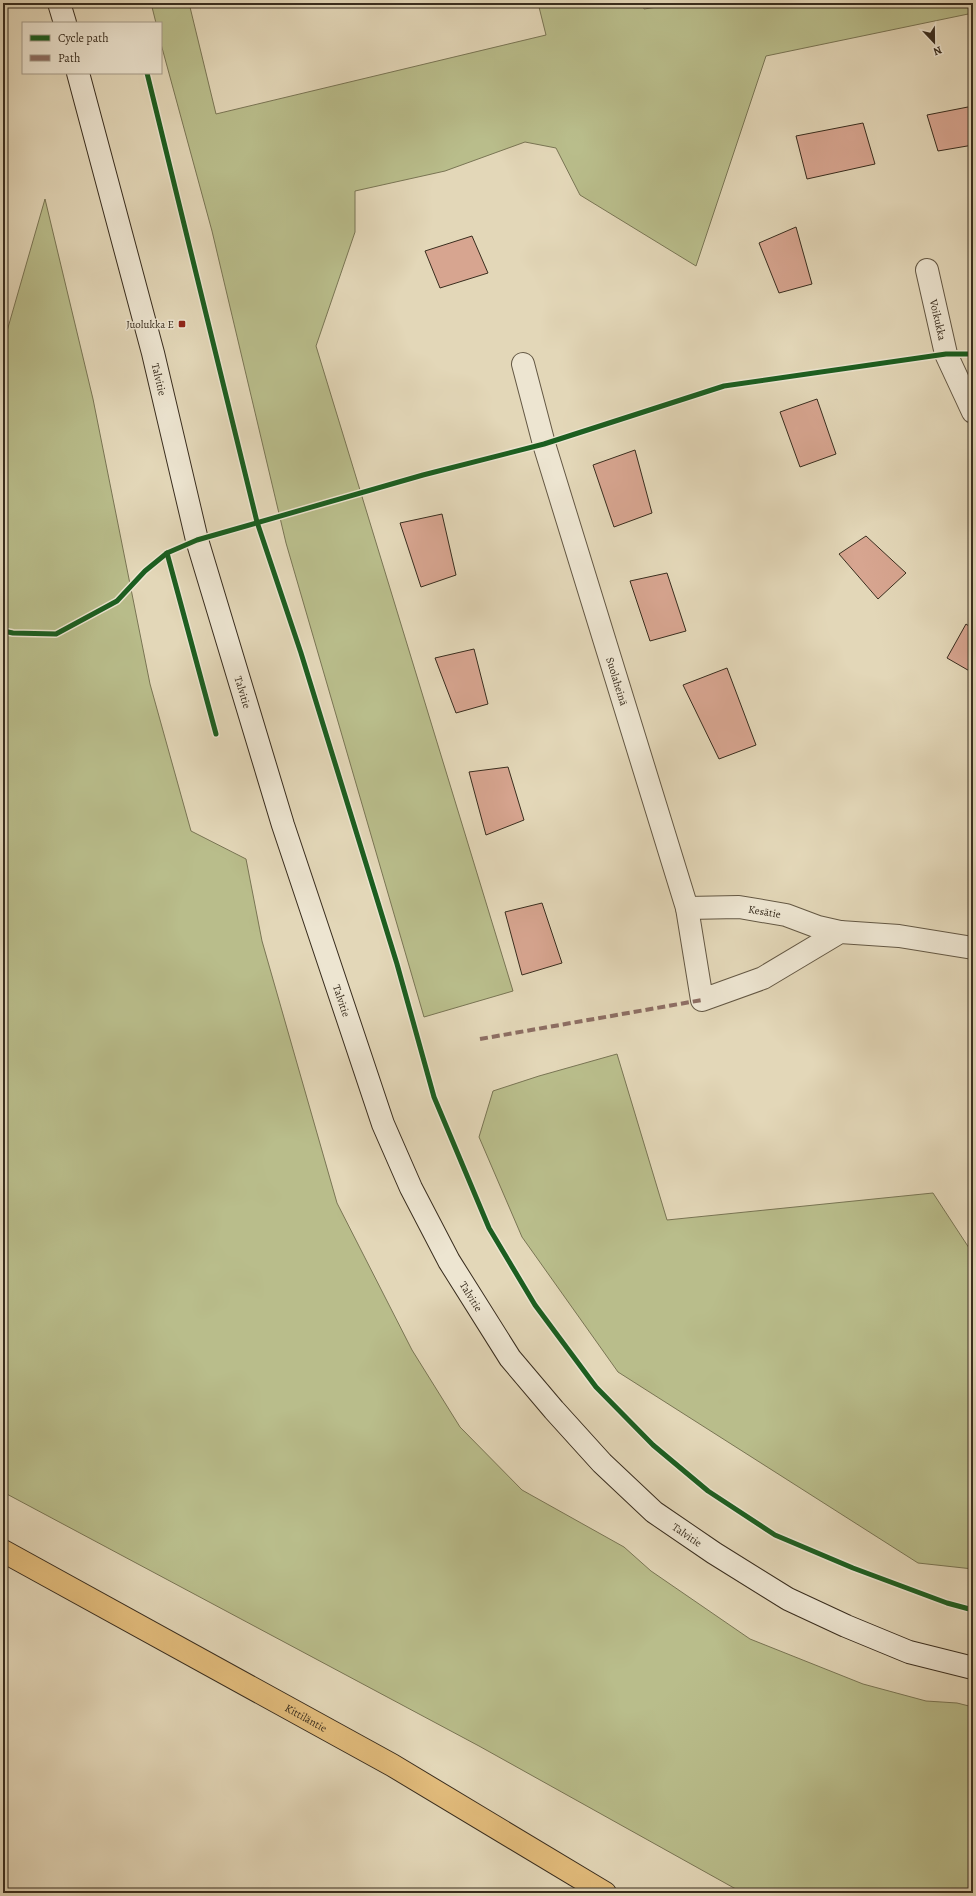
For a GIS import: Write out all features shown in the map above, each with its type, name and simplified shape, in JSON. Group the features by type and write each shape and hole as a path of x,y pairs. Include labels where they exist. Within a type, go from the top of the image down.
{"main road":[{"name":"Kittiläntie","path":"3,1551 392,1765 605,1893"}],"street":[{"path":"59,3 65,22"},
{"name":"Talvitie","path":"78,74 153,353 197,540 283,825 383,1124 410,1188 449,1261 515,1364 602,1463 654,1512 714,1553 788,1599 846,1626 910,1652 973,1668"},
{"name":"Voikukka","path":"927,270 946,354 973,412"},
{"name":"Suolaheinä","path":"523,364 544,444 687,908 702,1000 763,978 840,932"},
{"name":"Kesätie","path":"687,908 740,907 778,913 818,927 840,932 899,936 973,948"}],"green space":[{"path":"151,3 189,3 216,114 546,35 538,3 643,3 644,9 684,3 973,3 973,13 766,56 696,266 580,195 556,148 525,142 445,171 355,191 355,232 316,346 513,991 424,1017 286,543 212,231 162,48 162,22 156,22"},
{"path":"45,199 93,399 150,684 191,831 246,859 262,941 337,1203 412,1350 460,1427 522,1490 624,1547 651,1571 750,1639 863,1684 926,1701 957,1703 973,1707 973,1893 743,1893 479,1746 3,1492 3,345"},
{"path":"617,1054 667,1220 933,1193 973,1254 973,1569 918,1563 618,1372 522,1237 479,1137 493,1091 539,1076"}],"building":[{"path":"973,106 973,145 938,151 927,115"},
{"path":"863,123 875,164 807,179 796,136"},
{"path":"796,227 812,284 779,293 759,243"},
{"path":"472,236 488,273 440,288 425,251"},
{"path":"817,399 836,454 800,467 780,412"},
{"path":"635,450 652,513 614,527 593,465"},
{"path":"442,514 456,575 421,587 400,523"},
{"path":"866,536 906,573 878,599 839,554"},
{"path":"667,573 686,631 650,641 630,581"},
{"path":"966,624 973,629 973,673 947,658"},
{"path":"474,649 488,704 456,713 435,658"},
{"path":"727,668 756,745 719,759 683,685"},
{"path":"508,767 524,820 486,835 469,772"},
{"path":"542,903 562,963 522,975 505,912"}],"marked path":[{"path":"480,1039 702,1000"}],"cycle path":[{"path":"147,74 257,522 301,653 397,964 434,1097 489,1228 535,1305 596,1387 653,1445 708,1491 775,1535 853,1568 947,1603 973,1610"},
{"path":"3,631 13,633 56,634 117,601 145,571 167,553 197,540 423,475 544,444 724,386 946,354 973,354"},
{"path":"167,553 216,734"}],"place":[{"name":"Juolukka E","path":"182,324"}]}
